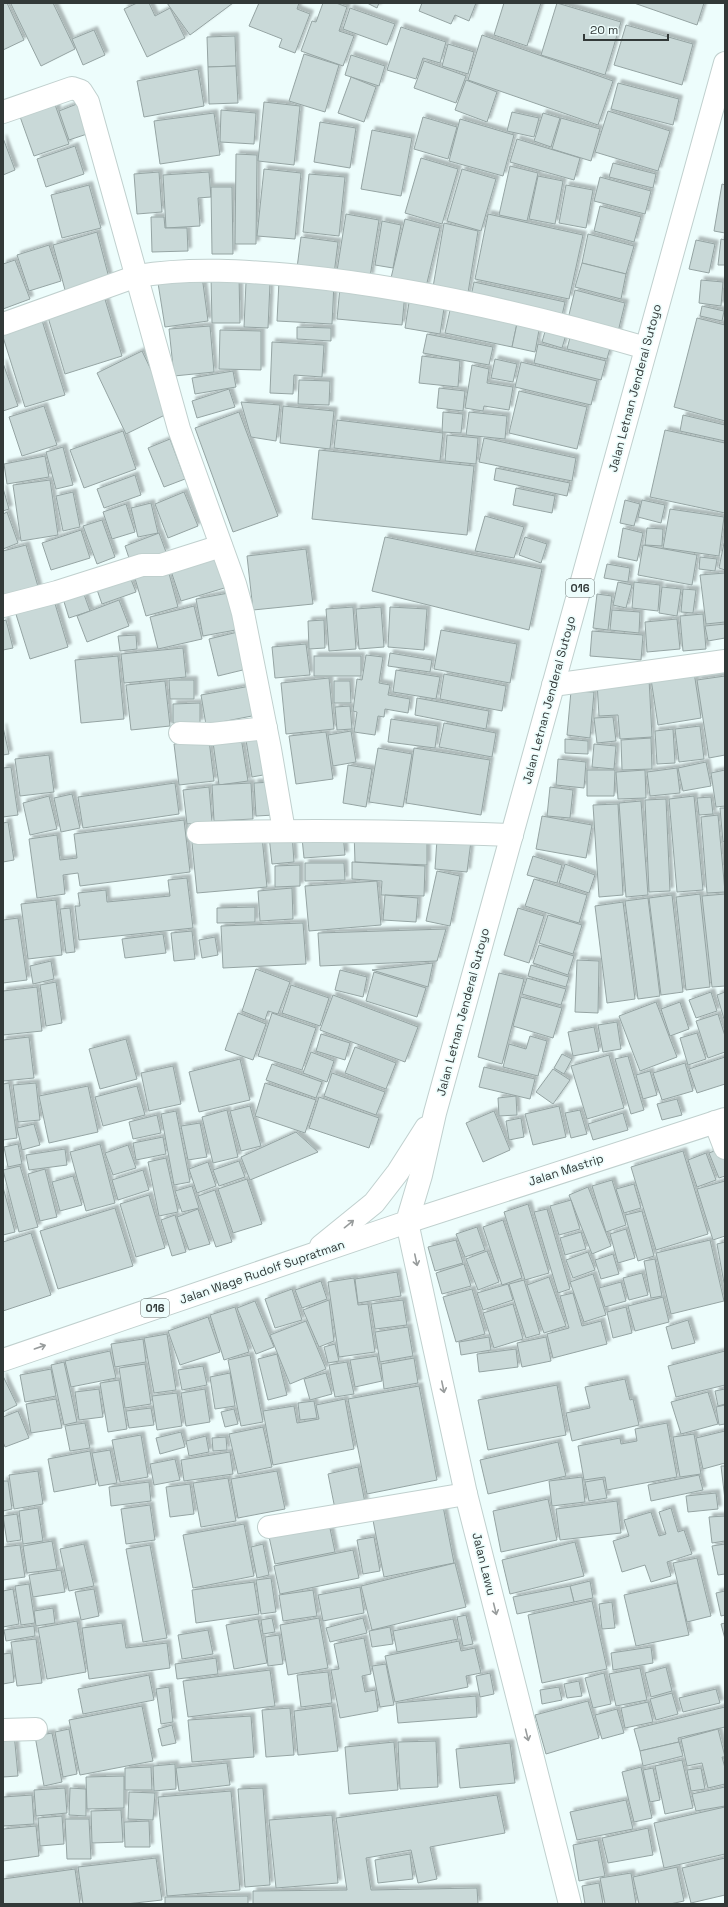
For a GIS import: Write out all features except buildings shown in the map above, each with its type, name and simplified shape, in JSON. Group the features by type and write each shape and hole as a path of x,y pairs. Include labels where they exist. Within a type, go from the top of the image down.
{"main road":[{"name":"Jalan Letnan Jenderal Sutoyo","path":"407,1222 421,1175 435,1113 725,63"},
{"path":"3,112 64,90 77,89 84,95 137,276 179,429 235,584 243,613 266,728 284,831"},
{"path":"3,324 137,276 167,272 227,270 358,282 520,313 646,348"},
{"path":"3,606 57,592 142,565 161,565 221,546"},
{"path":"553,685 725,661"},
{"path":"180,733 212,734 266,728"},
{"path":"198,833 284,831 422,832 512,835"},
{"name":"016","path":"308,1257 374,1203 398,1172 435,1113"},
{"path":"720,1120 725,1148"},
{"name":"Jalan Mastrip","path":"407,1222 720,1120"},
{"name":"Jalan Wage Rudolf Supratman","path":"3,1360 407,1222"},
{"name":"Jalan Lawu","path":"407,1222 466,1494 570,1904"},
{"path":"269,1527 466,1494"},
{"path":"3,1730 36,1728"}]}
